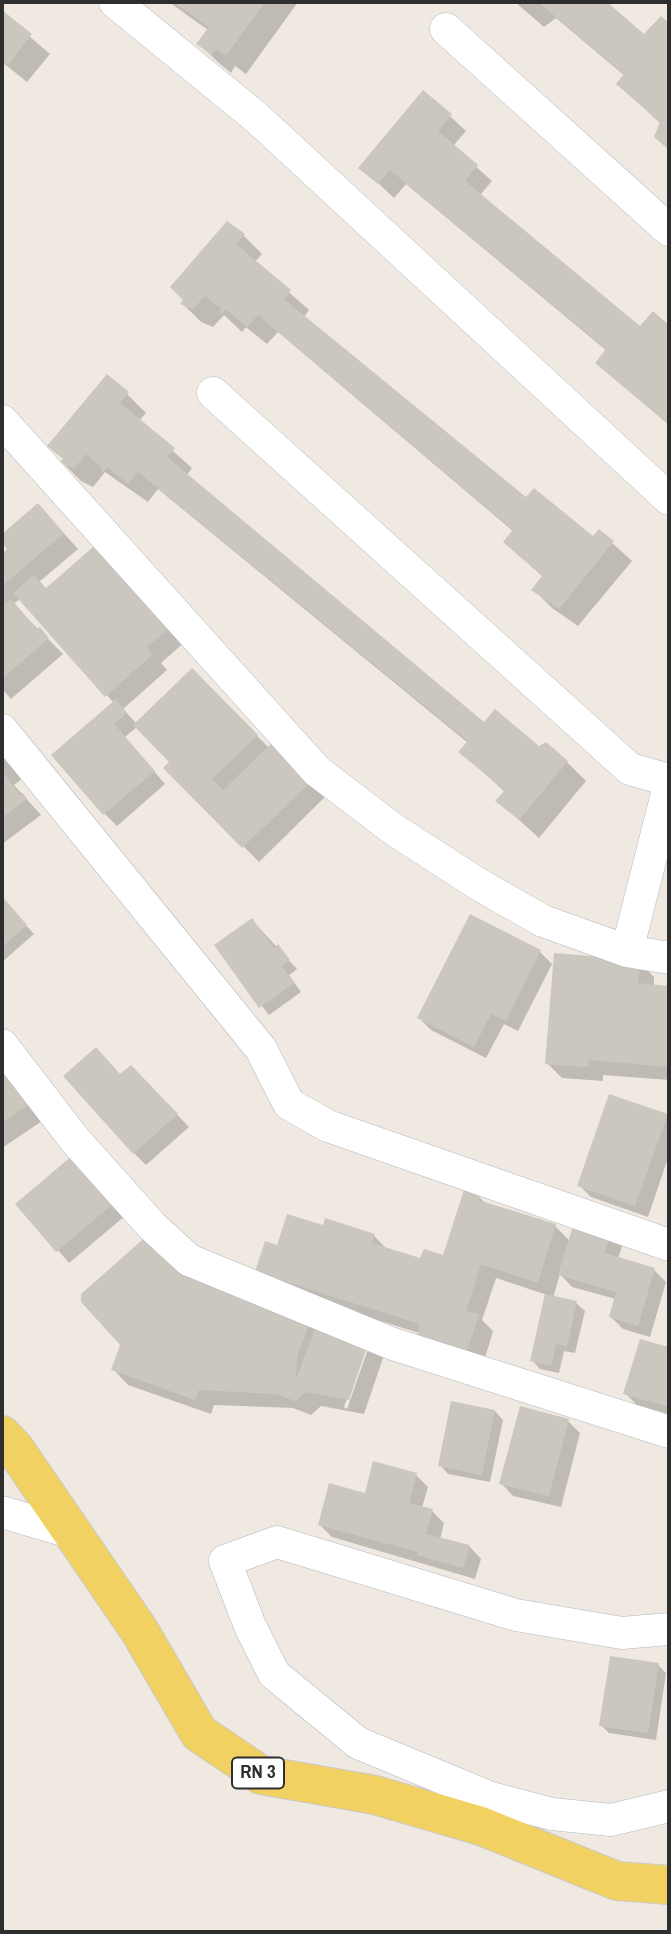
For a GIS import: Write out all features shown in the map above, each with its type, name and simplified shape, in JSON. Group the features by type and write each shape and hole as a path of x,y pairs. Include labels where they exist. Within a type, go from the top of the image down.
{"main road":[{"name":"RN 3","path":"2,1435 15,1449 139,1630 198,1733 261,1775 374,1795 481,1826 617,1881 669,1885"}],"street":[{"path":"115,2 257,118 669,499"},
{"path":"446,29 669,230"},
{"path":"213,393 629,769 669,780"},
{"path":"2,421 317,771 393,829 478,884 543,921 627,951 669,958"},
{"path":"2,730 261,1049 289,1104 328,1126 669,1245"},
{"path":"627,951 669,786"},
{"path":"2,1045 75,1140 152,1226 189,1260 393,1344 669,1432"},
{"path":"2,1512 73,1533"},
{"path":"669,1629 622,1633 516,1615 277,1542 225,1562 250,1626 274,1674 358,1743 491,1798 552,1814 611,1820 669,1806"}],"building":[{"path":"173,2 265,2 226,56 216,49 212,55 196,44 209,27"},
{"path":"538,2 607,2 644,34 661,16 669,23 669,150 654,137 660,122 616,84 624,74"},
{"path":"2,10 32,34 8,65 2,60"},
{"path":"423,90 452,114 438,131 478,165 465,181 640,326 653,311 669,325 669,425 595,363 606,349 390,170 378,184 358,168"},
{"path":"227,221 245,234 236,244 291,290 284,299 526,497 534,488 593,536 599,529 614,541 559,609 531,590 542,576 503,542 513,530 258,315 247,327 226,309 222,314 219,312 221,309 205,296 193,309 180,304 183,300 170,287"},
{"path":"107,374 129,392 120,403 175,448 167,457 484,722 495,709 539,746 546,742 568,761 519,820 495,801 505,790 458,752 468,741 138,472 128,484 107,467 103,473 102,468 86,454 74,469 60,462 63,459 47,446"},
{"path":"38,503 64,533 2,586 2,554 7,549 2,542 2,534"},
{"path":"100,541 174,624 147,647 153,654 105,697 13,593 34,575 46,588"},
{"path":"11,599 37,629 40,627 49,638 2,679 2,601 5,604"},
{"path":"192,668 258,735 212,779 223,790 276,739 315,778 242,848 163,768 169,762 133,725"},
{"path":"116,699 127,713 114,724 155,771 103,815 51,755"},
{"path":"2,771 20,795 23,793 27,799 2,818"},
{"path":"2,896 27,925 2,947"},
{"path":"470,914 541,950 506,1021 491,1014 474,1047 417,1018"},
{"path":"252,918 274,948 278,944 290,960 282,966 294,983 259,1008 214,945"},
{"path":"554,953 640,960 638,983 669,986 669,1067 589,1060 588,1067 545,1064"},
{"path":"96,1047 120,1074 131,1065 178,1114 133,1154 63,1076"},
{"path":"2,1060 31,1103 2,1123"},
{"path":"609,1094 668,1114 635,1206 577,1186"},
{"path":"73,1155 114,1203 56,1252 15,1204"},
{"path":"464,1190 480,1195 478,1200 556,1224 538,1283 481,1264 466,1311 479,1314 467,1351 417,1336 420,1324 255,1272 265,1241 277,1245 287,1214 323,1225 325,1218 375,1234 372,1243 420,1258 424,1249 443,1255"},
{"path":"575,1219 611,1230 605,1253 655,1268 638,1326 609,1317 616,1292 558,1275"},
{"path":"149,1234 311,1319 297,1357 296,1380 317,1323 369,1341 349,1400 306,1392 295,1401 276,1394 199,1390 195,1400 111,1370 120,1345 81,1302 81,1294"},
{"path":"545,1294 577,1301 567,1346 556,1344 551,1366 530,1361"},
{"path":"640,1339 669,1347 669,1407 623,1394"},
{"path":"451,1401 495,1410 482,1475 438,1466"},
{"path":"520,1406 569,1419 549,1496 499,1484"},
{"path":"373,1461 417,1473 409,1503 433,1509 426,1534 470,1545 463,1568 417,1555 418,1552 318,1525 329,1483 365,1493"},
{"path":"610,1656 659,1663 648,1733 599,1726"}]}
